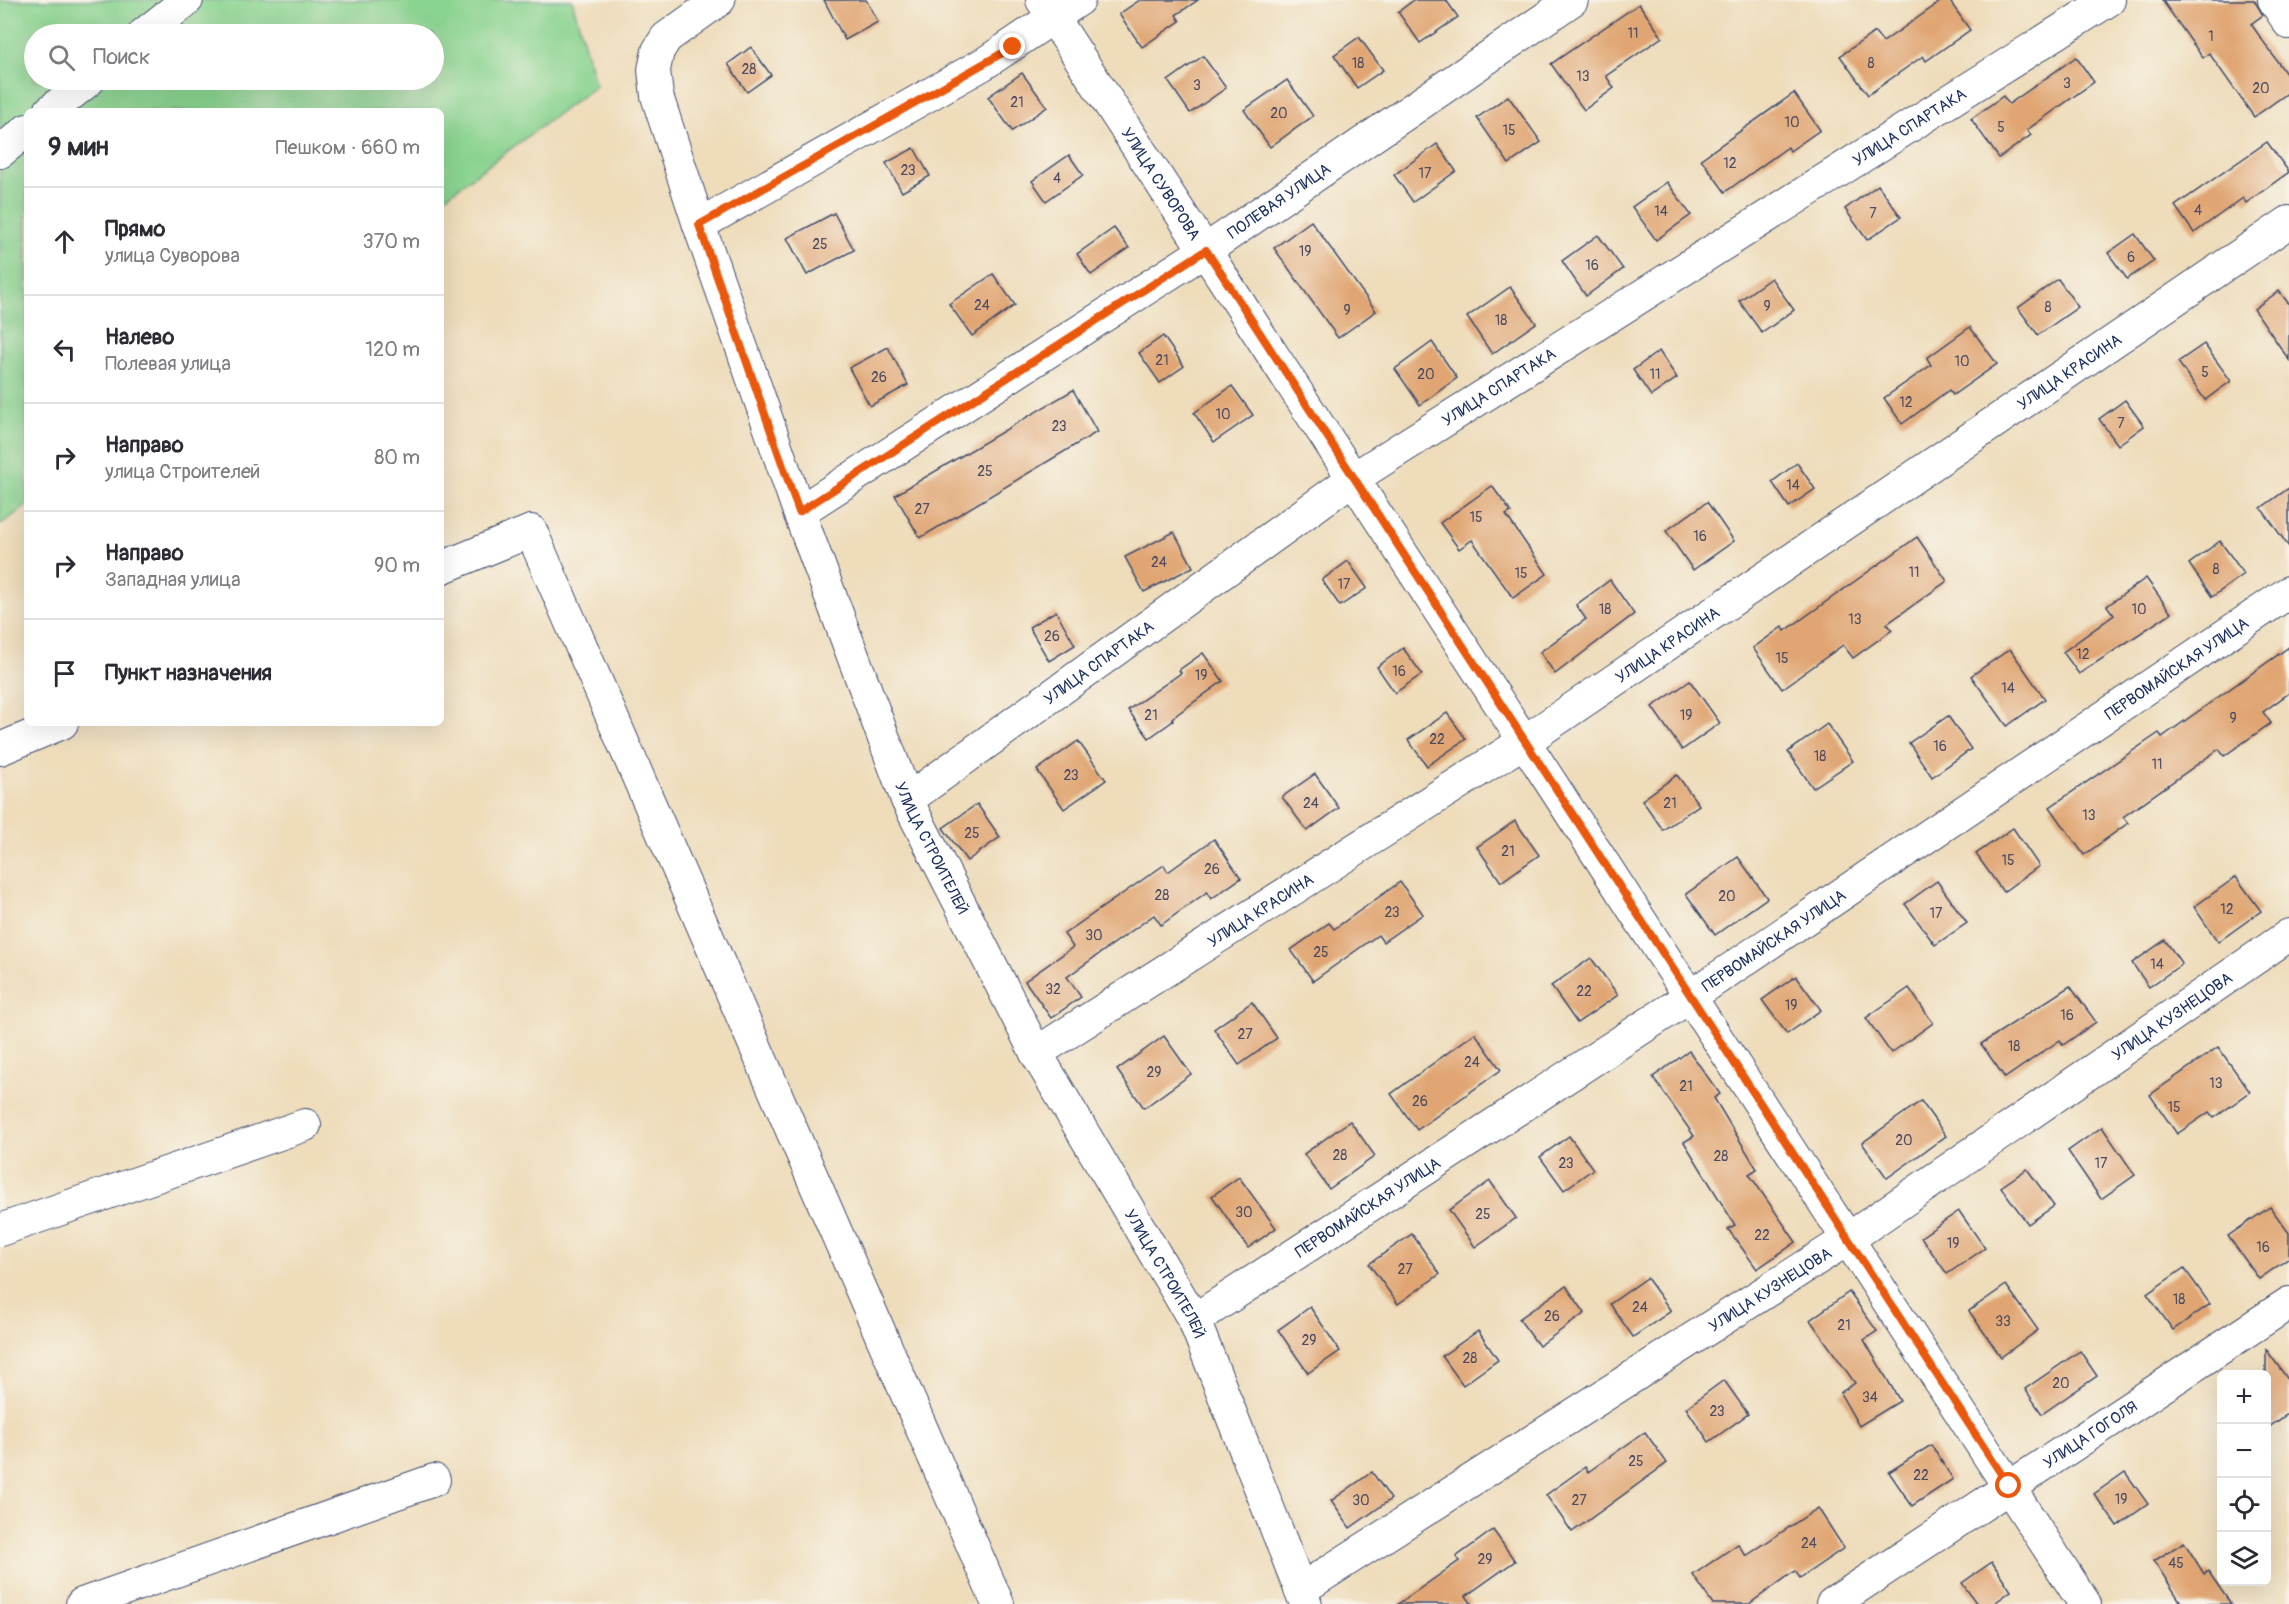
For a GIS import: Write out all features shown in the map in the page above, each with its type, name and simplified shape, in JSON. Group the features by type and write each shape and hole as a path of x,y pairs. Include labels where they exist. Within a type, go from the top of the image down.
{"street":[{"path":"157,24 187,0"},
{"name":"УЛИЦА СТРОИТЕЛЕЙ","path":"719,0 666,38 658,51 654,70 657,96 699,225 799,512 907,800 1036,1053 1194,1320 1303,1597"},
{"name":"ПОЛЕВАЯ УЛИЦА","path":"799,512 1206,250 1572,0"},
{"name":"УЛИЦА СПАРТАКА","path":"907,800 1354,478 2109,0"},
{"path":"2274,0 2289,23"},
{"path":"699,225 986,63 1059,6"},
{"name":"УЛИЦА СУВОРОВА","path":"1059,6 1206,250 2085,1604"},
{"path":"54,108 76,90"},
{"path":"0,152 24,132"},
{"name":"УЛИЦА КРАСИНА","path":"1036,1053 1525,741 2289,222"},
{"path":"444,567 531,531 998,1604"},
{"name":"ПЕРВОМАЙСКАЯ УЛИЦА","path":"1194,1320 1691,996 2289,592"},
{"path":"0,749 56,726"},
{"name":"УЛИЦА КУЗНЕЦОВА","path":"1303,1597 1848,1239 2289,935"},
{"path":"0,1230 305,1125"},
{"name":"УЛИЦА ГОГОЛЯ","path":"1832,1604 2289,1303"},
{"path":"82,1604 434,1480"}],"green space":[{"path":"0,0 572,0 596,86 444,198 444,108 24,108 24,507 0,525"}],"building":[{"path":"824,0 866,0 878,22 845,40"},
{"path":"1140,0 1198,0 1176,15 1180,21 1142,47 1119,14"},
{"path":"1414,0 1446,0 1458,17 1420,43 1398,12"},
{"path":"1943,0 1949,0 1970,30 1926,61 1923,56 1868,95 1840,56 1875,32 1883,42"},
{"path":"2162,0 2254,0 2263,15 2251,24 2289,78 2289,92 2254,117 2209,53 2203,58"},
{"path":"1639,4 1662,37 1606,76 1614,88 1584,110 1551,64"},
{"path":"1359,37 1383,70 1357,88 1334,55"},
{"path":"751,47 771,75 747,92 728,64"},
{"path":"1203,56 1226,88 1190,113 1168,81"},
{"path":"2076,57 2094,82 2027,130 2031,135 1999,158 1971,119 2003,96 2009,104"},
{"path":"1022,73 1047,107 1012,131 988,97"},
{"path":"1287,80 1313,116 1270,147 1244,110"},
{"path":"1794,93 1820,130 1790,151 1788,147 1725,192 1701,159"},
{"path":"1508,96 1541,142 1509,164 1477,118"},
{"path":"2267,142 2289,172 2246,203 2243,198 2194,233 2175,206"},
{"path":"1437,144 1456,171 1413,202 1394,175"},
{"path":"914,148 930,176 902,192 886,163"},
{"path":"1069,155 1083,175 1046,201 1032,181"},
{"path":"1667,182 1691,215 1656,240 1632,207"},
{"path":"1878,185 1901,217 1867,240 1845,209"},
{"path":"834,213 854,250 807,275 787,238"},
{"path":"1311,221 1376,311 1338,338 1274,248"},
{"path":"1114,228 1129,248 1091,275 1077,254"},
{"path":"2135,234 2154,261 2127,279 2108,253"},
{"path":"1598,235 1623,269 1586,296 1562,261"},
{"path":"993,274 1015,305 972,336 949,304"},
{"path":"1771,278 1794,310 1762,333 1739,301"},
{"path":"2058,279 2078,307 2038,335 2018,308"},
{"path":"1510,287 1536,323 1492,354 1467,317"},
{"path":"2279,291 2289,304 2289,360 2254,309"},
{"path":"1970,327 1997,364 1953,395 1949,390 1902,424 1884,398 1931,365 1927,358"},
{"path":"1163,336 1184,366 1160,383 1139,353"},
{"path":"1432,342 1457,378 1420,405 1395,369"},
{"path":"2204,344 2231,381 2205,400 2178,362"},
{"path":"888,347 908,385 870,406 849,368"},
{"path":"1659,351 1677,378 1651,396 1633,370"},
{"path":"1232,386 1253,415 1214,442 1194,413"},
{"path":"1073,390 1097,432 920,538 895,495"},
{"path":"2125,400 2144,426 2118,445 2099,419"},
{"path":"1797,463 1815,489 1789,507 1772,482"},
{"path":"1492,486 1511,512 1506,515 1547,574 1513,598 1472,540 1459,549 1440,523"},
{"path":"2289,488 2289,547 2261,508"},
{"path":"1707,502 1734,541 1693,570 1666,531"},
{"path":"1174,532 1193,567 1144,592 1125,557"},
{"path":"1917,537 1947,581 1887,624 1892,630 1853,658 1843,645 1782,689 1753,648 1782,627 1785,631"},
{"path":"2220,541 2244,574 2212,597 2189,564"},
{"path":"1348,561 1367,588 1340,606 1322,580"},
{"path":"2146,578 2171,613 2079,674 2063,652 2114,615 2107,606"},
{"path":"1610,580 1634,614 1555,674 1540,652 1586,619 1576,605"},
{"path":"1056,611 1075,645 1049,661 1029,627"},
{"path":"2289,647 2289,693 2263,712 2271,723 2224,756 2219,749 2123,817 2128,823 2084,855 2050,807 2159,733 2162,737"},
{"path":"1403,648 1422,674 1395,693 1377,667"},
{"path":"2010,649 2045,699 2007,726 1971,676"},
{"path":"1203,653 1223,681 1172,718 1173,721 1149,738 1128,710 1181,673 1179,670"},
{"path":"1690,681 1720,723 1682,750 1652,707"},
{"path":"1447,713 1466,739 1427,766 1408,740"},
{"path":"1948,716 1971,749 1932,777 1909,743"},
{"path":"1827,724 1853,761 1813,788 1788,752"},
{"path":"1078,741 1106,780 1064,809 1037,770"},
{"path":"1315,774 1339,808 1307,831 1282,797"},
{"path":"1677,775 1699,805 1663,830 1642,800"},
{"path":"977,804 1000,837 967,861 943,828"},
{"path":"1515,821 1539,855 1501,882 1477,847"},
{"path":"2013,828 2039,866 2003,892 1976,854"},
{"path":"1214,839 1241,878 1211,899 1207,892 1161,925 1154,915 1067,977 1081,997 1051,1018 1025,981 1073,947 1064,934 1164,865 1168,872"},
{"path":"1738,857 1767,898 1715,935 1686,894"},
{"path":"2236,877 2261,911 2218,942 2194,907"},
{"path":"1937,881 1967,923 1935,945 1905,904"},
{"path":"1400,882 1423,914 1383,942 1378,935 1313,981 1291,950 1329,923 1334,929"},
{"path":"2165,940 2182,964 2149,987 2132,963"},
{"path":"1591,958 1618,995 1577,1023 1551,986"},
{"path":"1796,976 1821,1010 1787,1034 1762,1000"},
{"path":"2070,986 2096,1022 2063,1045 2060,1040 2005,1078 1981,1044"},
{"path":"1909,988 1933,1023 1891,1053 1866,1018"},
{"path":"1252,1002 1277,1038 1239,1065 1214,1029"},
{"path":"1475,1033 1501,1070 1417,1130 1391,1094"},
{"path":"1164,1036 1191,1074 1144,1108 1117,1070"},
{"path":"2218,1047 2250,1092 2214,1118 2209,1112 2177,1134 2150,1095"},
{"path":"1689,1051 1720,1094 1714,1098 1757,1169 1749,1174 1796,1242 1757,1269 1728,1229 1735,1225 1684,1142 1694,1136 1653,1077"},
{"path":"1921,1101 1946,1136 1887,1178 1862,1143"},
{"path":"1350,1121 1375,1156 1329,1189 1304,1154"},
{"path":"2102,1127 2135,1175 2101,1199 2068,1151"},
{"path":"1569,1136 1593,1169 1564,1190 1540,1157"},
{"path":"2027,1169 2054,1206 2028,1224 2001,1187"},
{"path":"1239,1177 1276,1228 1248,1248 1212,1196"},
{"path":"1490,1181 1516,1218 1475,1247 1449,1210"},
{"path":"2270,1207 2289,1233 2289,1258 2259,1279 2228,1236"},
{"path":"1959,1211 1985,1248 1947,1274 1921,1237"},
{"path":"1412,1234 1440,1274 1398,1304 1369,1264"},
{"path":"2184,1268 2210,1304 2173,1330 2147,1294"},
{"path":"1647,1278 1671,1311 1633,1337 1610,1304"},
{"path":"2006,1285 2038,1330 2001,1357 1969,1311"},
{"path":"1566,1286 1585,1313 1539,1346 1519,1319"},
{"path":"1849,1292 1877,1331 1864,1340 1900,1401 1859,1426 1840,1393 1855,1383 1810,1320"},
{"path":"1310,1307 1340,1351 1308,1373 1278,1330"},
{"path":"1478,1331 1498,1360 1463,1385 1442,1356"},
{"path":"2266,1349 2289,1381 2289,1413 2271,1426 2271,1370 2266,1370"},
{"path":"2080,1351 2097,1376 2042,1414 2025,1389"},
{"path":"1724,1380 1748,1414 1709,1442 1686,1408"},
{"path":"1645,1432 1667,1463 1572,1532 1546,1495 1585,1467 1588,1472"},
{"path":"1931,1445 1953,1479 1912,1506 1889,1472"},
{"path":"1372,1472 1391,1499 1350,1528 1331,1501"},
{"path":"2125,1472 2148,1504 2117,1526 2094,1494"},
{"path":"1818,1508 1844,1548 1800,1578 1795,1571 1749,1604 1713,1604 1693,1575 1738,1544 1746,1556"},
{"path":"1493,1530 1515,1561 1466,1596 1472,1604 1398,1604 1459,1561 1456,1557"},
{"path":"2184,1542 2204,1574 2208,1571 2231,1604 2182,1604 2154,1561"},
{"path":"1992,1562 2011,1591 1993,1604 1977,1604 1962,1583"}],"route":[{"path":"1013,47 699,225 799,512 1206,250 2009,1486"}]}
